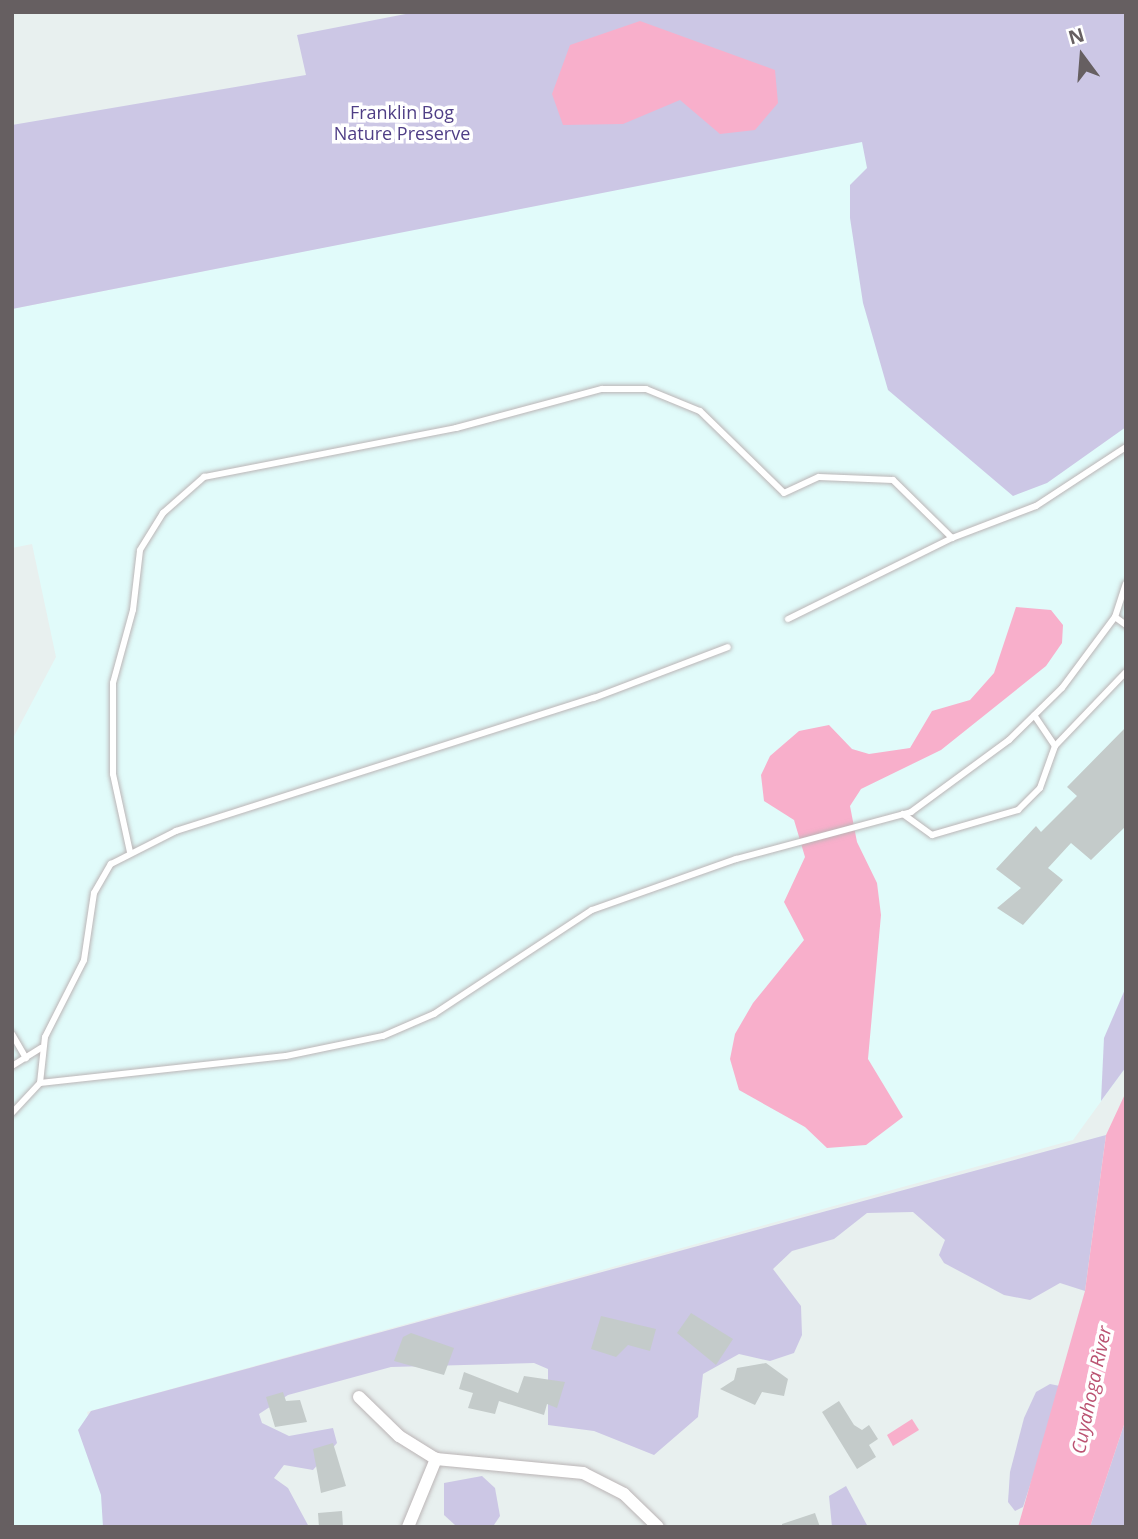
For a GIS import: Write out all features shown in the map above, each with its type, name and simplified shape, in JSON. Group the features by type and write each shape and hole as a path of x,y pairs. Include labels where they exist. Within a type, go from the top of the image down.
{"street":[{"path":"359,1397 399,1436 436,1460 583,1473 618,1490 658,1527"},
{"path":"408,1527 436,1460"}],"lane":[{"path":"130,852 113,774 113,683 133,610 140,550 163,513 204,477 456,428 601,389 646,389 699,411 784,493 819,477 893,480 952,538"},
{"path":"788,619 952,538 1036,506 1126,447"},
{"path":"12,1113 40,1083 286,1056 383,1036 434,1014 592,910 780,848 903,814 1034,715 1115,617 1126,584"},
{"path":"1115,617 1126,625"},
{"path":"40,1083 41,1048 84,960 94,892 111,864 176,831 594,698 728,647"},
{"path":"903,814 932,835 1002,818 1040,788 1055,746 1126,671"},
{"path":"1034,715 1055,746"},
{"path":"12,1034 26,1058"},
{"path":"12,1066 41,1048"}],"shaded area":[{"path":"862,141 1126,395 1126,1067 1073,1140 87,1412 117,1527 12,1527 12,740 56,657 32,544 12,548 12,309"}],"green space":[{"name":"Franklin Bog Nature Preserve","path":"416,12 1126,12 1126,427 1047,483 1013,496 888,390 863,303 850,218 850,185 867,168 862,142 12,309 12,125 306,75 297,35"},
{"path":"1126,987 1126,1067 1101,1101 1104,1038"},
{"path":"1106,1135 1085,1291 1060,1283 1030,1300 1004,1295 944,1263 939,1255 945,1240 913,1212 867,1213 834,1239 792,1251 773,1269 801,1306 802,1335 794,1353 770,1361 739,1354 703,1374 698,1417 654,1455 594,1431 548,1425 548,1369 534,1363 391,1367 288,1395 259,1414 262,1423 289,1436 333,1428 337,1443 313,1470 284,1465 274,1478 288,1488 309,1527 103,1527 101,1495 78,1430 91,1411"},
{"path":"1050,1384 1060,1386 1054,1412 1023,1507 1015,1511 1008,1502 1010,1472 1024,1418 1036,1392"},
{"path":"1126,1419 1126,1527 1090,1527"},
{"path":"482,1476 495,1488 500,1516 494,1525 455,1525 444,1515 444,1483"},
{"path":"846,1486 868,1527 832,1527 829,1496"}],"water":[{"path":"640,21 775,70 778,103 755,130 720,134 680,100 623,124 563,125 552,94 570,45"},
{"path":"1016,607 1051,610 1063,625 1062,643 1046,666 941,750 861,789 850,806 857,842 877,883 881,915 868,1059 903,1117 866,1145 827,1148 805,1127 739,1090 730,1059 735,1034 753,1003 804,940 784,902 805,857 794,820 764,801 761,775 770,756 799,731 829,725 852,749 869,754 910,748 932,711 970,700 994,673"},
{"name":"Cuyahoga River","path":"1126,1092 1126,1419 1090,1527 1018,1527 1085,1291 1106,1135"},
{"path":"912,1419 919,1430 893,1446 887,1435"}],"building":[{"path":"1126,727 1126,826 1091,860 1071,843 1048,868 1063,880 1023,925 997,908 1021,888 996,869 1036,826 1041,832 1077,796 1067,787"},
{"path":"691,1313 733,1339 716,1365 677,1333"},
{"path":"601,1316 656,1329 650,1351 628,1345 616,1357 591,1349"},
{"path":"411,1333 454,1348 444,1375 394,1361 403,1337"},
{"path":"766,1363 788,1379 784,1396 762,1392 755,1405 720,1389 734,1380 737,1368"},
{"path":"464,1372 518,1393 524,1376 565,1382 557,1408 547,1404 544,1415 499,1401 495,1414 468,1408 473,1393 459,1389"},
{"path":"283,1392 286,1401 300,1400 307,1422 275,1427 266,1397"},
{"path":"839,1401 854,1425 862,1430 869,1425 878,1439 869,1445 876,1457 857,1469 822,1412"},
{"path":"333,1443 346,1486 321,1493 313,1449"},
{"path":"342,1511 343,1527 319,1527 318,1513"},
{"path":"815,1513 820,1527 782,1527 782,1524"}]}
